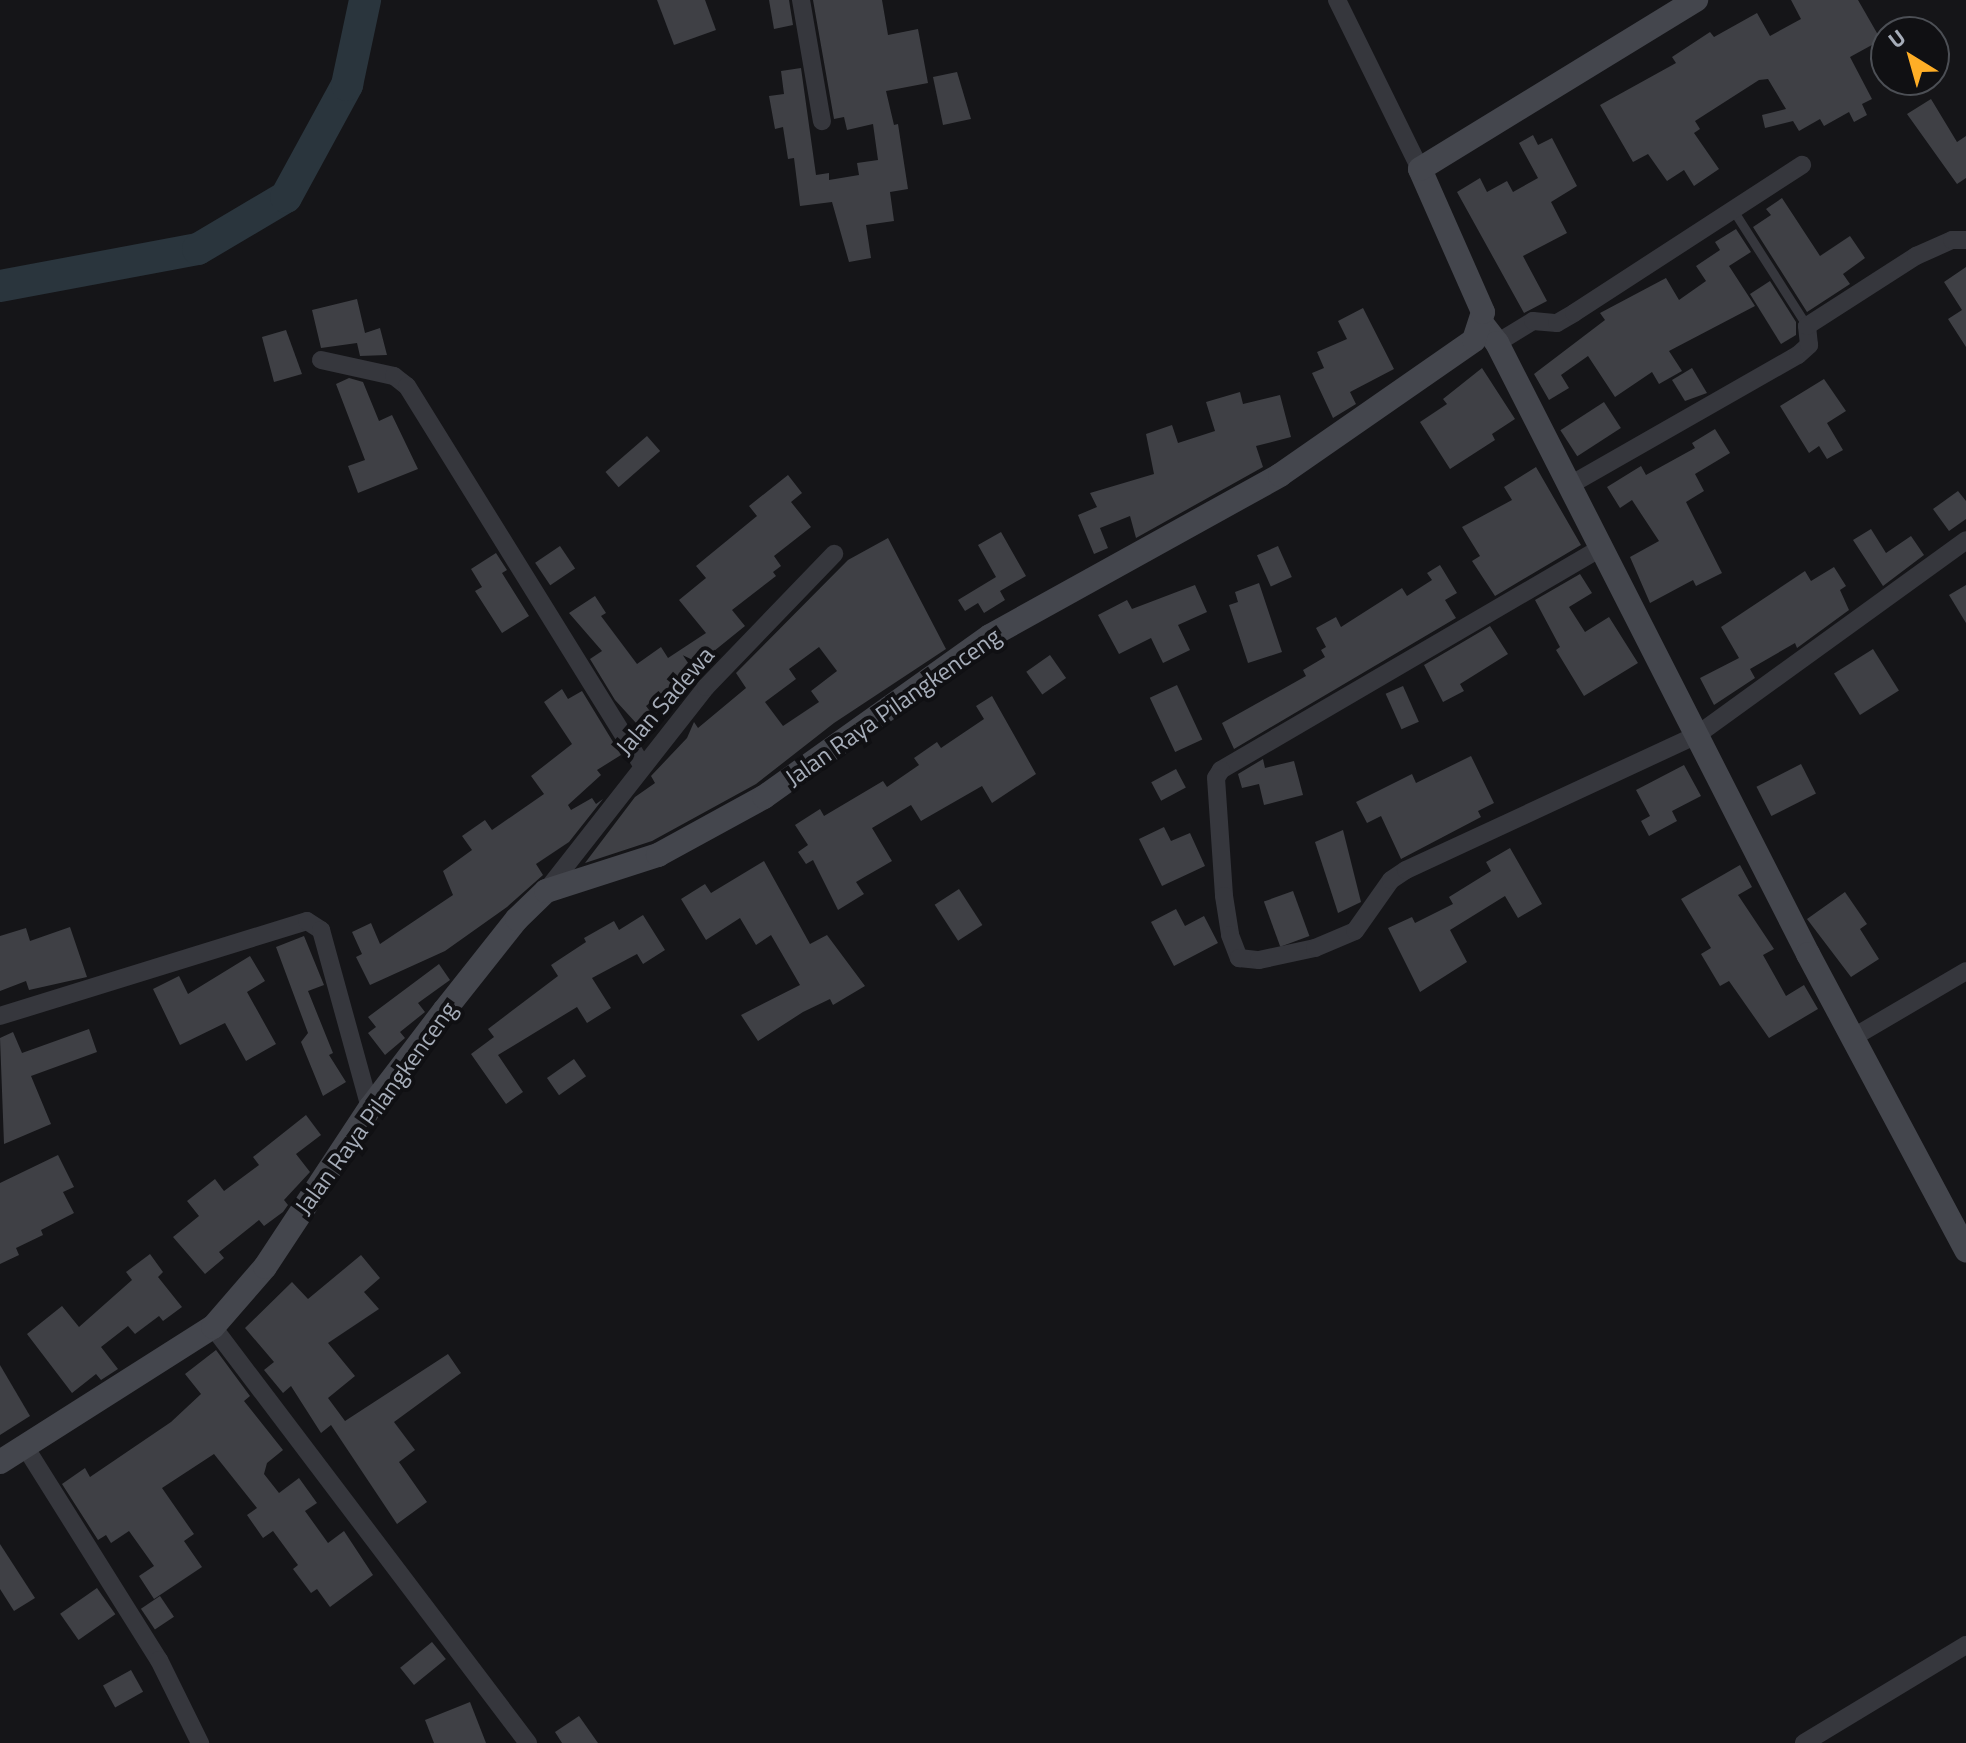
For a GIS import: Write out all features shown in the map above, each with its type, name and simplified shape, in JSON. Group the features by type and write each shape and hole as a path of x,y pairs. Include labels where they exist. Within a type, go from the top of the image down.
{"main road":[{"path":"1696,0 1420,169 1490,334 1852,1038 1966,1250"},
{"name":"Jalan Raya Pilangkenceng","path":"0,1462 213,1327 265,1267 370,1108 517,919 546,891 658,855 764,797 990,636 1280,475 1490,334"}],"street":[{"path":"801,0 822,121"},
{"path":"1337,0 1420,169"},
{"path":"1490,334 1533,321 1557,323 1802,165"},
{"path":"1570,485 1798,355 1809,345 1807,326 1916,256 1952,240 1966,240"},
{"path":"321,360 394,376 407,386 641,764"},
{"path":"1599,549 1221,770 1216,778 1224,896 1239,958 1259,960 1315,948 1355,931 1391,880 1406,870 1697,735 1966,540"},
{"name":"Jalan Sadewa","path":"546,891 641,764 706,687 834,554"},
{"path":"0,1016 307,921 321,930 370,1108"},
{"path":"1852,1038 1966,971"},
{"path":"213,1327 528,1743"},
{"path":"24,1445 159,1660 200,1743"},
{"path":"1804,1743 1966,1645"}],"lane":[{"path":"1733,210 1807,326"}],"building":[{"path":"657,0 705,0 716,30 674,45"},
{"path":"769,0 789,0 793,25 774,29"},
{"path":"813,0 882,0 888,35 918,29 928,83 886,91 894,125 898,124 908,189 890,192 894,221 866,225 871,258 849,262 832,202 800,206 794,158 788,159 783,127 775,129 769,96 784,94 781,71 801,68 816,175 829,173 829,180 859,175 857,163 878,160 873,124 847,130 844,117 834,119"},
{"path":"1791,0 1858,0 1870,21 1870,46 1850,57 1872,99 1862,104 1867,115 1854,122 1849,112 1824,126 1820,119 1799,131 1793,121 1765,128 1762,115 1786,109 1768,79 1759,80 1695,121 1700,129 1694,133 1719,169 1694,186 1684,170 1667,181 1648,154 1633,162 1600,105 1676,63 1672,57 1710,32 1714,37 1757,13 1770,36 1801,19"},
{"path":"957,72 971,119 943,125 933,77"},
{"path":"1931,99 1957,142 1966,136 1966,178 1957,184 1907,114"},
{"path":"1533,135 1538,145 1552,138 1577,186 1551,202 1567,233 1523,256 1547,301 1524,313 1457,192 1480,178 1487,192 1507,181 1513,192 1538,178 1519,143"},
{"path":"1782,198 1820,256 1850,236 1865,258 1843,274 1850,284 1807,312 1753,227 1771,215 1766,209"},
{"path":"1736,229 1751,252 1729,266 1755,306 1669,351 1682,371 1659,384 1652,372 1615,397 1588,356 1561,375 1569,388 1549,400 1534,374 1605,320 1600,313 1666,278 1679,300 1706,281 1696,266 1720,250 1715,242"},
{"path":"1966,267 1966,347 1948,319 1962,310 1944,282"},
{"path":"1770,281 1796,322 1796,335 1781,344 1750,294"},
{"path":"357,299 365,333 380,328 387,355 360,356 357,343 321,348 312,310"},
{"path":"1363,308 1394,369 1350,392 1356,404 1333,418 1312,373 1324,368 1317,352 1347,339 1338,321"},
{"path":"286,330 302,374 274,382 262,337"},
{"path":"1482,368 1515,419 1492,434 1495,440 1450,469 1420,422 1447,404 1443,399"},
{"path":"1692,368 1707,393 1685,401 1672,380"},
{"path":"349,378 363,382 379,421 392,415 418,469 358,493 348,466 365,460 336,384"},
{"path":"1824,379 1846,411 1827,423 1843,450 1827,459 1819,446 1809,453 1780,406"},
{"path":"1240,392 1243,404 1280,395 1291,437 1256,446 1263,467 1136,538 1130,516 1100,528 1108,548 1094,554 1078,515 1097,507 1090,493 1154,474 1146,434 1172,425 1178,443 1215,431 1206,402"},
{"path":"1604,402 1621,428 1577,456 1560,430"},
{"path":"1715,429 1730,453 1695,474 1704,491 1686,502 1722,573 1696,586 1693,580 1650,603 1630,557 1659,541 1632,500 1620,508 1607,487 1641,466 1646,475 1695,448 1692,443"},
{"path":"647,436 660,451 619,487 605,472"},
{"path":"1536,467 1581,545 1495,596 1472,561 1480,556 1462,527 1512,500 1504,487"},
{"path":"788,475 802,493 791,502 811,527 774,556 781,566 773,572 776,576 732,610 745,626 646,706 660,724 647,735 615,700 590,659 602,651 569,613 595,596 606,613 601,616 637,664 661,647 668,658 706,633 679,600 706,578 696,566 757,516 749,506"},
{"path":"1958,491 1966,501 1966,519 1949,531 1933,509"},
{"path":"1871,529 1886,553 1911,536 1924,555 1883,586 1853,540"},
{"path":"1001,532 1026,576 1000,591 1005,600 984,613 978,603 965,611 958,600 996,577 978,545"},
{"path":"888,538 946,649 834,723 756,784 652,841 585,863 635,797 655,783 651,776 687,738 694,722 698,728 746,688 736,673 848,560","holes":["819,647 837,671 811,691 819,702 783,726 765,702 796,679 789,669"]},
{"path":"560,546 575,568 550,585 535,563"},
{"path":"1278,546 1292,577 1271,586 1257,555"},
{"path":"496,553 507,570 502,573 529,616 502,633 475,591 482,587 471,569"},
{"path":"1440,565 1457,593 1445,600 1456,618 1234,749 1222,723 1306,676 1303,670 1325,657 1321,650 1326,647 1316,628 1336,617 1341,627 1402,588 1407,596 1432,580 1427,573"},
{"path":"1834,567 1846,586 1840,590 1849,610 1797,648 1795,643 1750,669 1755,678 1714,705 1700,678 1739,658 1721,627 1805,571 1811,581"},
{"path":"1580,574 1592,593 1569,607 1585,632 1609,617 1638,663 1584,696 1556,650 1560,647 1535,600"},
{"path":"1259,583 1282,652 1248,663 1229,605 1238,602 1235,592"},
{"path":"1195,585 1207,612 1178,625 1190,650 1163,663 1151,638 1119,654 1098,615 1127,600 1132,609"},
{"path":"1966,585 1966,623 1949,595"},
{"path":"1490,626 1508,654 1460,684 1464,691 1443,702 1424,665"},
{"path":"1873,649 1899,691 1860,715 1834,673"},
{"path":"1050,655 1066,678 1042,695 1026,672"},
{"path":"1177,685 1202,739 1175,752 1150,698"},
{"path":"1403,686 1419,722 1402,729 1386,694"},
{"path":"562,689 568,699 582,691 621,755 597,770 601,775 568,805 571,810 592,798 596,804 603,799 569,842 536,864 543,875 507,907 445,951 370,985 356,957 362,954 352,932 371,923 380,944 453,895 443,871 472,850 462,836 485,820 492,830 544,794 531,776 572,744 544,702"},
{"path":"992,696 1036,774 992,803 982,786 921,821 911,805 872,828 892,861 856,882 864,894 838,910 813,860 806,864 798,852 808,845 795,825 820,809 824,816 883,781 887,787 919,765 914,758 937,742 941,748 984,719 976,706"},
{"path":"1471,756 1494,803 1478,811 1481,817 1401,859 1381,816 1367,823 1356,802 1412,774 1416,783"},
{"path":"1263,759 1265,768 1294,761 1303,795 1264,805 1259,784 1242,788 1238,774"},
{"path":"1801,764 1816,793 1771,816 1756,787"},
{"path":"1684,765 1701,796 1672,811 1677,821 1649,836 1641,821 1650,816 1636,790"},
{"path":"1176,769 1186,788 1161,801 1151,782"},
{"path":"1164,827 1171,841 1190,833 1205,866 1162,886 1139,839"},
{"path":"1343,830 1361,902 1338,913 1315,842"},
{"path":"1510,848 1542,904 1518,918 1505,896 1450,930 1467,962 1420,992 1388,928 1412,917 1415,923 1453,904 1449,897 1491,871 1486,862"},
{"path":"764,861 810,944 827,935 865,986 833,1005 830,999 803,1012 758,1041 741,1015 800,985 771,935 756,945 740,918 706,940 681,899 705,884 711,893"},
{"path":"1740,865 1752,887 1738,895 1774,949 1763,955 1786,996 1804,985 1818,1009 1769,1038 1729,981 1720,986 1701,954 1711,948 1681,899"},
{"path":"959,889 982,925 958,941 935,905"},
{"path":"1293,891 1309,936 1280,947 1264,902"},
{"path":"1845,892 1867,924 1860,929 1879,959 1851,977 1807,919"},
{"path":"1176,909 1185,926 1204,916 1218,943 1174,966 1151,922"},
{"path":"643,915 665,950 643,964 637,954 592,978 611,1008 587,1023 577,1007 498,1055 523,1092 506,1104 471,1054 494,1037 488,1029 558,976 551,965 586,942 584,938 614,921 619,930"},
{"path":"70,927 87,977 29,990 26,981 0,991 0,936 26,928 30,941"},
{"path":"304,936 324,985 308,991 333,1053 329,1055 346,1082 323,1096 301,1042 308,1033 276,947"},
{"path":"250,956 265,981 247,992 276,1044 246,1061 225,1023 180,1045 153,989 179,976 188,994"},
{"path":"439,964 450,980 418,1003 425,1012 400,1032 405,1038 385,1055 368,1033 376,1027 368,1017"},
{"path":"89,1029 97,1052 31,1076 51,1124 4,1144 0,1038 13,1032 22,1053"},
{"path":"574,1059 586,1076 559,1095 547,1078"},
{"path":"306,1115 321,1135 296,1154 310,1172 284,1200 288,1205 283,1212 264,1226 259,1220 219,1252 224,1258 205,1274 173,1237 199,1216 187,1201 215,1179 224,1191 259,1165 253,1157"},
{"path":"58,1155 74,1187 63,1192 74,1213 41,1230 43,1235 16,1248 19,1255 0,1264 0,1183"},
{"path":"150,1254 163,1272 158,1277 182,1307 163,1321 159,1316 135,1334 128,1326 101,1347 118,1369 101,1380 96,1374 72,1393 27,1334 62,1306 79,1327 132,1280 126,1272"},
{"path":"361,1255 380,1278 364,1292 379,1309 328,1343 355,1376 328,1398 345,1421 448,1354 461,1373 394,1422 415,1450 399,1462 427,1502 397,1524 331,1425 321,1433 291,1386 283,1393 264,1370 274,1362 245,1328 292,1282 308,1299"},
{"path":"216,1350 250,1396 244,1401 283,1450 267,1463 264,1474 279,1493 299,1478 317,1503 305,1511 328,1543 344,1531 373,1575 330,1607 317,1589 311,1593 293,1569 298,1565 273,1531 263,1538 247,1515 257,1508 214,1454 162,1488 194,1534 184,1541 202,1567 154,1599 139,1576 154,1566 129,1531 111,1543 106,1535 98,1540 62,1484 85,1468 90,1477 171,1422 201,1394 185,1374"},
{"path":"0,1365 30,1416 0,1435"},
{"path":"0,1544 35,1598 14,1611 0,1589"},
{"path":"97,1588 115,1614 78,1640 60,1614"},
{"path":"160,1596 174,1617 155,1630 141,1609"},
{"path":"432,1642 446,1659 414,1685 400,1668"},
{"path":"131,1670 143,1692 115,1707 103,1686"},
{"path":"470,1702 486,1743 434,1743 425,1720"},
{"path":"579,1716 598,1743 562,1743 555,1732"}],"waterway":[{"path":"0,286 198,249 286,197 347,85 365,0"}]}
